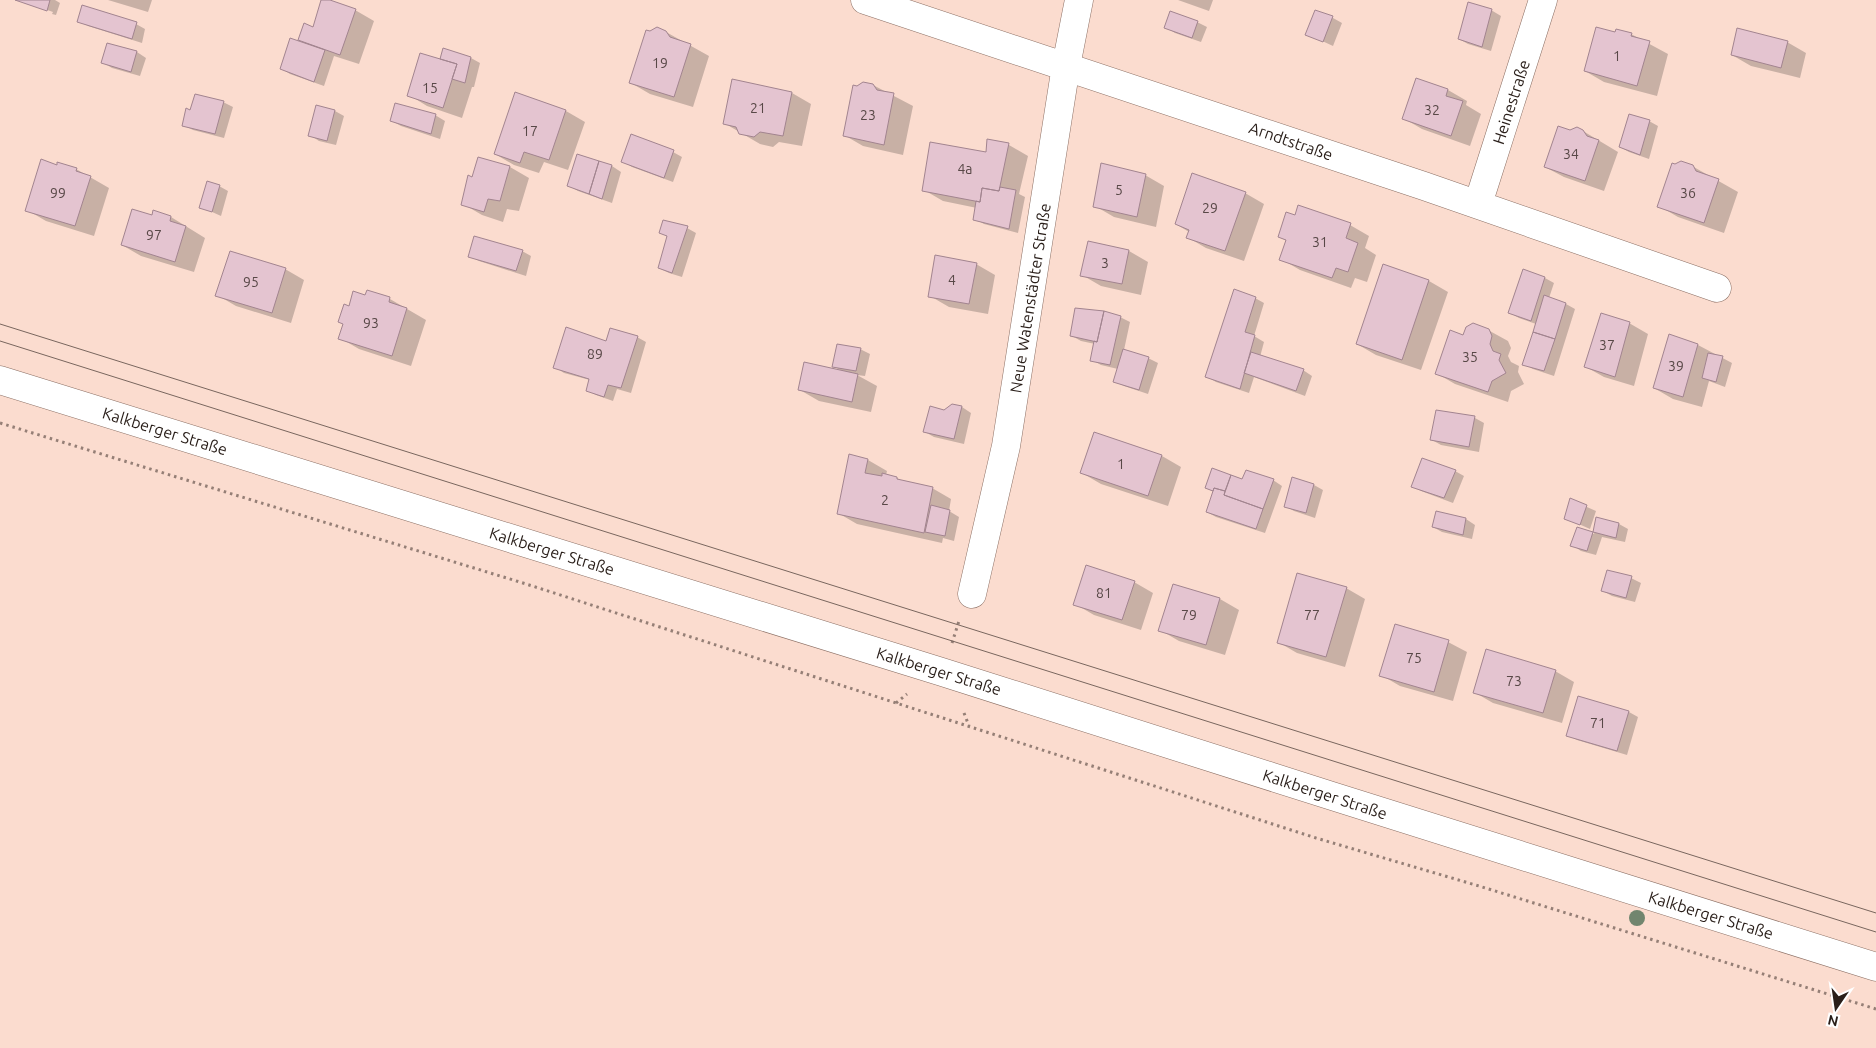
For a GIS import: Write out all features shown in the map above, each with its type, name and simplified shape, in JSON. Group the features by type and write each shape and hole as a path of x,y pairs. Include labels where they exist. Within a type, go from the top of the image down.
{"main road":[{"name":"Arndtstraße","path":"864,0 1478,204 1717,288"},
{"name":"Neue Watenstädter Straße","path":"972,594 1006,446 1066,66 1079,0"},
{"name":"Heinestraße","path":"1478,204 1543,0"},
{"name":"Kalkberger Straße","path":"0,380 924,666 1876,967"}],"path":[{"path":"0,423 514,580 1316,838 1489,889 1876,1009"}],"building":[{"path":"15,0 50,0 47,11"},
{"path":"321,0 330,0 356,9 340,55 298,40 304,23 313,27"},
{"path":"1468,2 1492,9 1482,47 1458,39"},
{"path":"82,5 137,22 132,39 77,22"},
{"path":"1315,10 1333,16 1323,42 1305,35"},
{"path":"1170,11 1198,21 1192,38 1164,28"},
{"path":"657,27 666,31 670,37 691,44 674,97 629,83 646,30 650,31"},
{"path":"1596,27 1615,32 1616,29 1632,33 1631,36 1650,41 1637,86 1584,71"},
{"path":"1737,28 1788,41 1781,68 1731,55"},
{"path":"290,38 325,50 314,82 280,69"},
{"path":"107,43 137,51 131,72 101,63"},
{"path":"443,48 471,57 465,83 452,79 457,64 440,59"},
{"path":"420,53 457,64 443,108 407,96"},
{"path":"1416,78 1448,89 1446,96 1463,101 1451,136 1402,119"},
{"path":"732,79 792,92 783,136 760,132 754,137 739,134 736,127 723,124"},
{"path":"863,82 873,84 877,90 894,93 884,145 843,136 853,85 857,86"},
{"path":"515,92 566,110 549,160 524,152 520,163 494,154"},
{"path":"195,94 224,101 215,134 182,126 186,108 190,110"},
{"path":"395,103 436,114 431,134 390,121"},
{"path":"316,105 335,110 327,141 308,136"},
{"path":"1629,114 1650,120 1640,155 1619,147"},
{"path":"1558,126 1570,130 1577,127 1583,130 1587,136 1599,140 1585,181 1544,167"},
{"path":"631,134 674,150 664,178 621,162"},
{"path":"987,139 1009,143 999,191 982,188 980,202 922,191 930,142 986,152"},
{"path":"577,154 599,161 589,194 567,186"},
{"path":"478,157 510,166 500,201 488,199 484,212 461,205 468,175 472,177"},
{"path":"41,159 57,165 57,162 77,168 76,171 91,176 75,226 25,211"},
{"path":"599,161 612,165 602,199 589,194"},
{"path":"1681,161 1693,165 1696,171 1719,179 1704,223 1657,207 1672,163 1675,164"},
{"path":"1101,163 1146,174 1137,217 1093,207"},
{"path":"1192,173 1246,192 1225,251 1186,238 1189,230 1175,224"},
{"path":"207,181 220,185 212,212 199,208"},
{"path":"1000,187 1016,190 1009,229 973,220 976,201 980,202 982,188 999,191"},
{"path":"1298,205 1351,223 1346,238 1358,243 1348,272 1336,268 1332,278 1279,260 1286,240 1278,237 1286,212 1295,215"},
{"path":"132,209 152,215 153,210 171,216 170,221 186,226 175,262 121,245"},
{"path":"663,220 688,226 672,273 658,268 667,236 659,233"},
{"path":"474,236 523,250 516,271 468,257"},
{"path":"1088,241 1129,250 1122,284 1080,276"},
{"path":"230,251 286,268 272,313 215,296"},
{"path":"935,255 977,263 969,304 928,297"},
{"path":"1383,264 1429,280 1402,360 1356,344"},
{"path":"1523,269 1545,277 1531,321 1508,313"},
{"path":"1234,289 1256,297 1245,332 1255,335 1240,389 1205,377"},
{"path":"367,290 390,297 389,302 407,308 392,356 338,339 343,324 338,322 344,304 349,306 353,291 365,295"},
{"path":"1544,295 1566,303 1555,339 1533,332"},
{"path":"1075,308 1104,311 1097,342 1070,336"},
{"path":"1104,311 1121,316 1110,365 1090,361 1094,341 1097,342"},
{"path":"1601,313 1630,322 1615,377 1584,367"},
{"path":"1473,323 1489,329 1492,336 1490,344 1493,351 1501,354 1499,360 1506,373 1492,381 1488,392 1435,374 1450,330 1463,335 1466,327"},
{"path":"566,327 606,341 610,328 638,336 621,388 608,385 604,397 586,391 589,379 553,368"},
{"path":"1533,332 1555,339 1544,371 1522,365"},
{"path":"1669,334 1698,344 1683,397 1653,388"},
{"path":"837,344 861,348 856,371 832,367"},
{"path":"1123,349 1149,357 1139,390 1113,382"},
{"path":"1251,352 1304,369 1296,391 1244,373"},
{"path":"1708,353 1723,356 1716,382 1702,378"},
{"path":"804,362 858,374 852,402 798,390"},
{"path":"952,404 962,406 954,439 923,432 930,406 944,410"},
{"path":"1436,410 1475,416 1469,447 1430,440"},
{"path":"1094,432 1162,455 1148,496 1080,473"},
{"path":"849,454 868,459 865,473 882,476 882,473 897,477 897,479 933,487 924,533 837,514"},
{"path":"1422,458 1456,470 1444,498 1411,487"},
{"path":"1212,468 1231,475 1225,491 1214,488 1213,491 1205,488"},
{"path":"1246,470 1274,479 1263,509 1224,495 1231,475 1242,479"},
{"path":"1292,477 1314,484 1306,513 1284,507"},
{"path":"1214,488 1225,491 1224,495 1263,509 1256,529 1206,512"},
{"path":"1570,498 1587,505 1580,525 1564,519"},
{"path":"931,505 950,510 945,536 925,532"},
{"path":"1436,511 1466,518 1463,535 1432,527"},
{"path":"1596,517 1619,523 1616,538 1593,532"},
{"path":"1577,527 1593,532 1587,551 1570,546"},
{"path":"1086,565 1135,581 1122,620 1073,605"},
{"path":"1607,570 1632,576 1626,598 1601,591"},
{"path":"1297,573 1347,587 1326,657 1277,643"},
{"path":"1173,584 1220,598 1206,645 1158,631"},
{"path":"1395,624 1449,640 1434,692 1379,676"},
{"path":"1486,649 1556,670 1543,713 1473,693"},
{"path":"1578,696 1629,711 1617,751 1566,736"}],"tram line":[{"path":"0,324 1876,913"},
{"path":"0,341 1876,932"}]}
